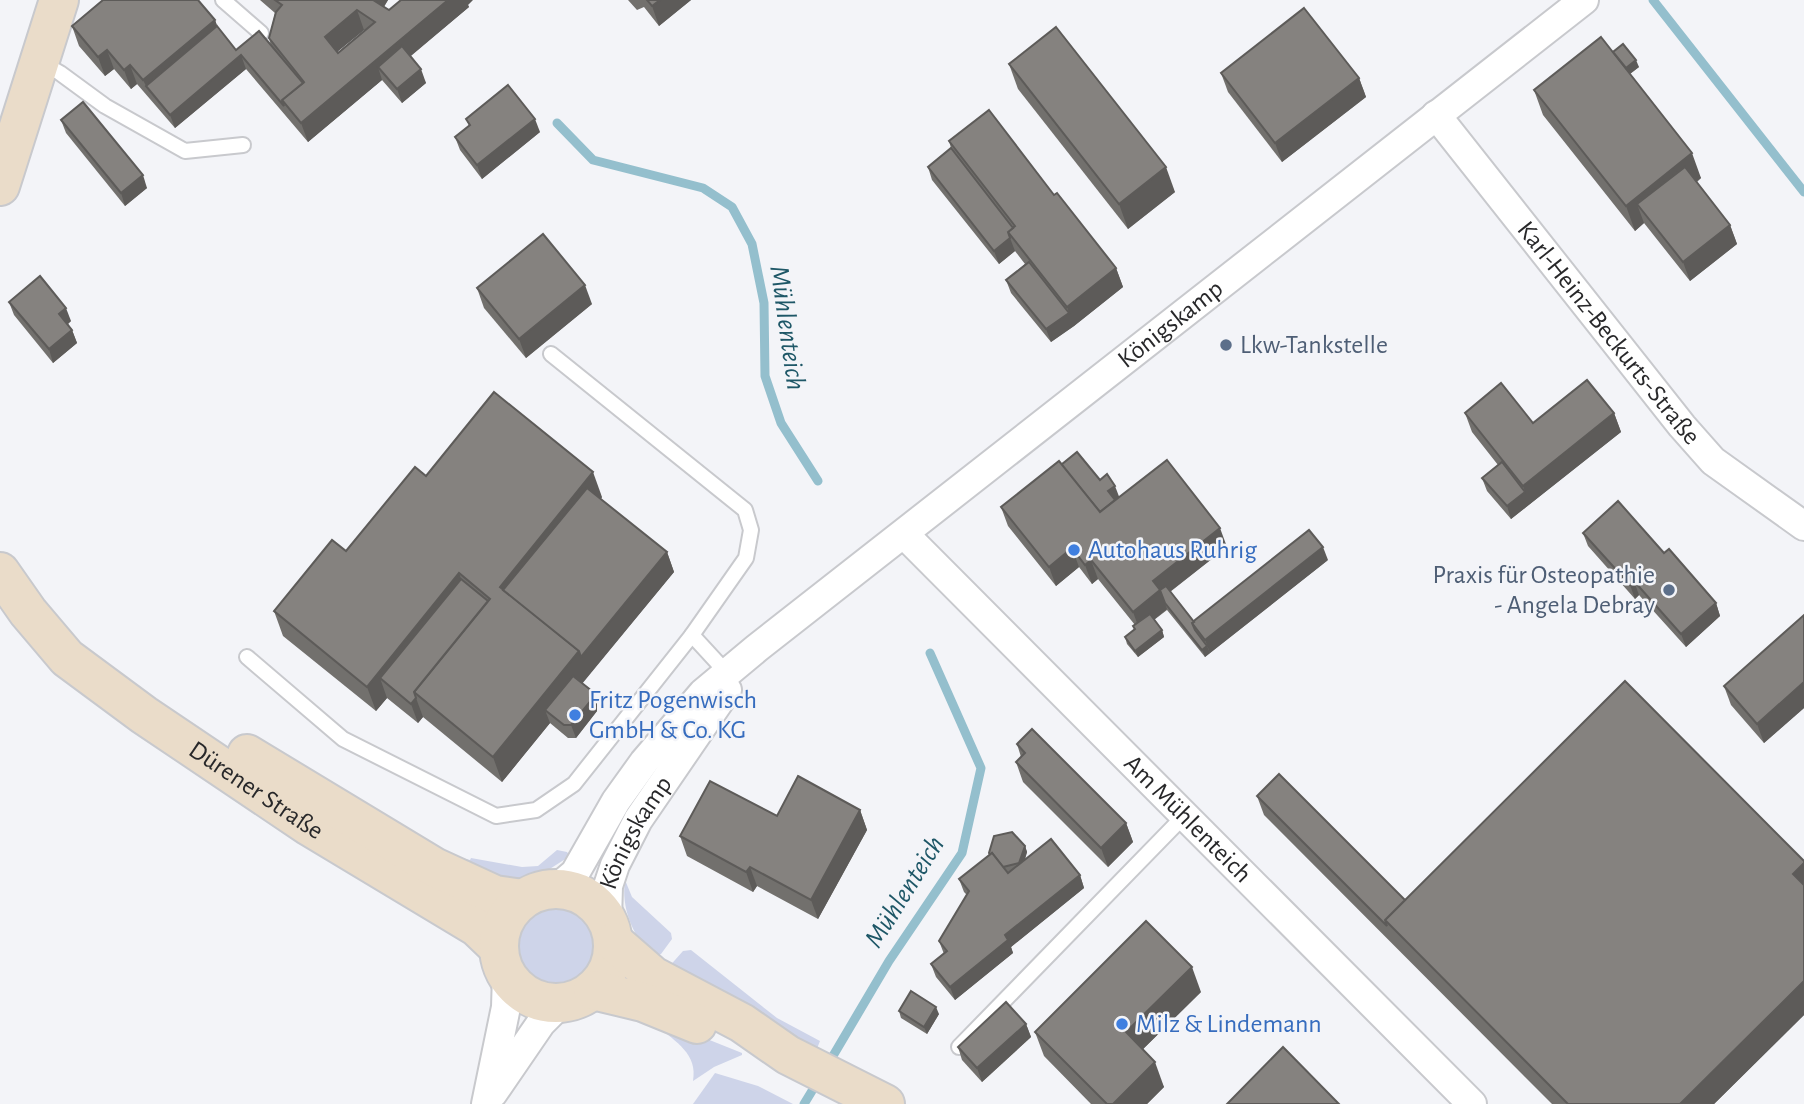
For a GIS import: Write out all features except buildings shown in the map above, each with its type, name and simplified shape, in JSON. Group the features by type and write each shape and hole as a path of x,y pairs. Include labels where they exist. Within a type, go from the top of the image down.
{"main road":[{"path":"0,186 59,0"},
{"name":"Dürener Straße","path":"0,572 28,612 67,658 144,715 309,826 477,927 503,961"},
{"name":"Dürener Straße","path":"28,612 237,748 434,867 495,895 540,894"},
{"path":"795,1058 735,1039 643,1002 577,996 545,1002 530,997 516,987 503,961 502,929 510,912 540,894 576,892 594,903 610,931 653,976 742,1023 795,1058 886,1104"},
{"path":"577,996 609,969 610,931"}],"street":[{"name":"Königskamp","path":"540,894 575,873 616,801 643,762 703,693 1584,0"},
{"name":"Karl-Heinz-Beckurts-Straße","path":"1436,115 1682,426 1713,461 1804,526"},
{"name":"Am Mühlenteich","path":"904,534 1472,1104"},
{"name":"Königskamp","path":"610,931 608,886 615,865 638,820 757,648"},
{"path":"486,1102 506,1007 503,961"},
{"path":"486,1102 541,1023 577,996"}],"lane":[{"path":"223,0 261,33"},
{"path":"39,61 105,106 185,151 243,145"},
{"path":"247,657 343,739 496,817 536,810 574,784 692,635 746,558 751,530 745,510 551,354"},
{"path":"692,635 727,673"},
{"path":"959,1047 1184,816"}],"shaded area":[{"path":"420,847 470,860 471,858 522,867 538,866 557,850 567,852 570,856 545,872 510,880"},
{"path":"625,880 632,897 671,933 672,939 661,954 650,957 638,939 627,911"},
{"path":"558,903 581,910 593,922 600,945 593,968 581,980 558,987 535,980 523,968 516,945 523,922 535,910"},
{"path":"691,950 777,1018 820,1041 816,1051 667,969 683,951"},
{"path":"657,1026 702,1037 742,1055 714,1067 693,1081 694,1072 689,1056"},
{"path":"715,1073 758,1086 793,1104 693,1104"}],"waterway":[{"path":"1653,0 1804,192"},
{"name":"Mühlenteich","path":"557,123 593,160 703,188 732,207 752,244 764,303 765,376 781,423 818,481"},
{"name":"Mühlenteich","path":"827,1066 889,961 962,853 981,768 930,653"},
{"name":"Mühlenteich","path":"804,1104 818,1081"}],"place":[{"name":"Lkw-Tankstelle","path":"1226,345"},
{"name":"Autohaus Ruhrig","path":"1074,550"},
{"name":"Praxis für Osteopathie - Angela Debray","path":"1669,590"},
{"name":"Fritz Pogenwisch GmbH & Co. KG","path":"575,715"},
{"name":"Milz & Lindemann","path":"1122,1024"}]}
